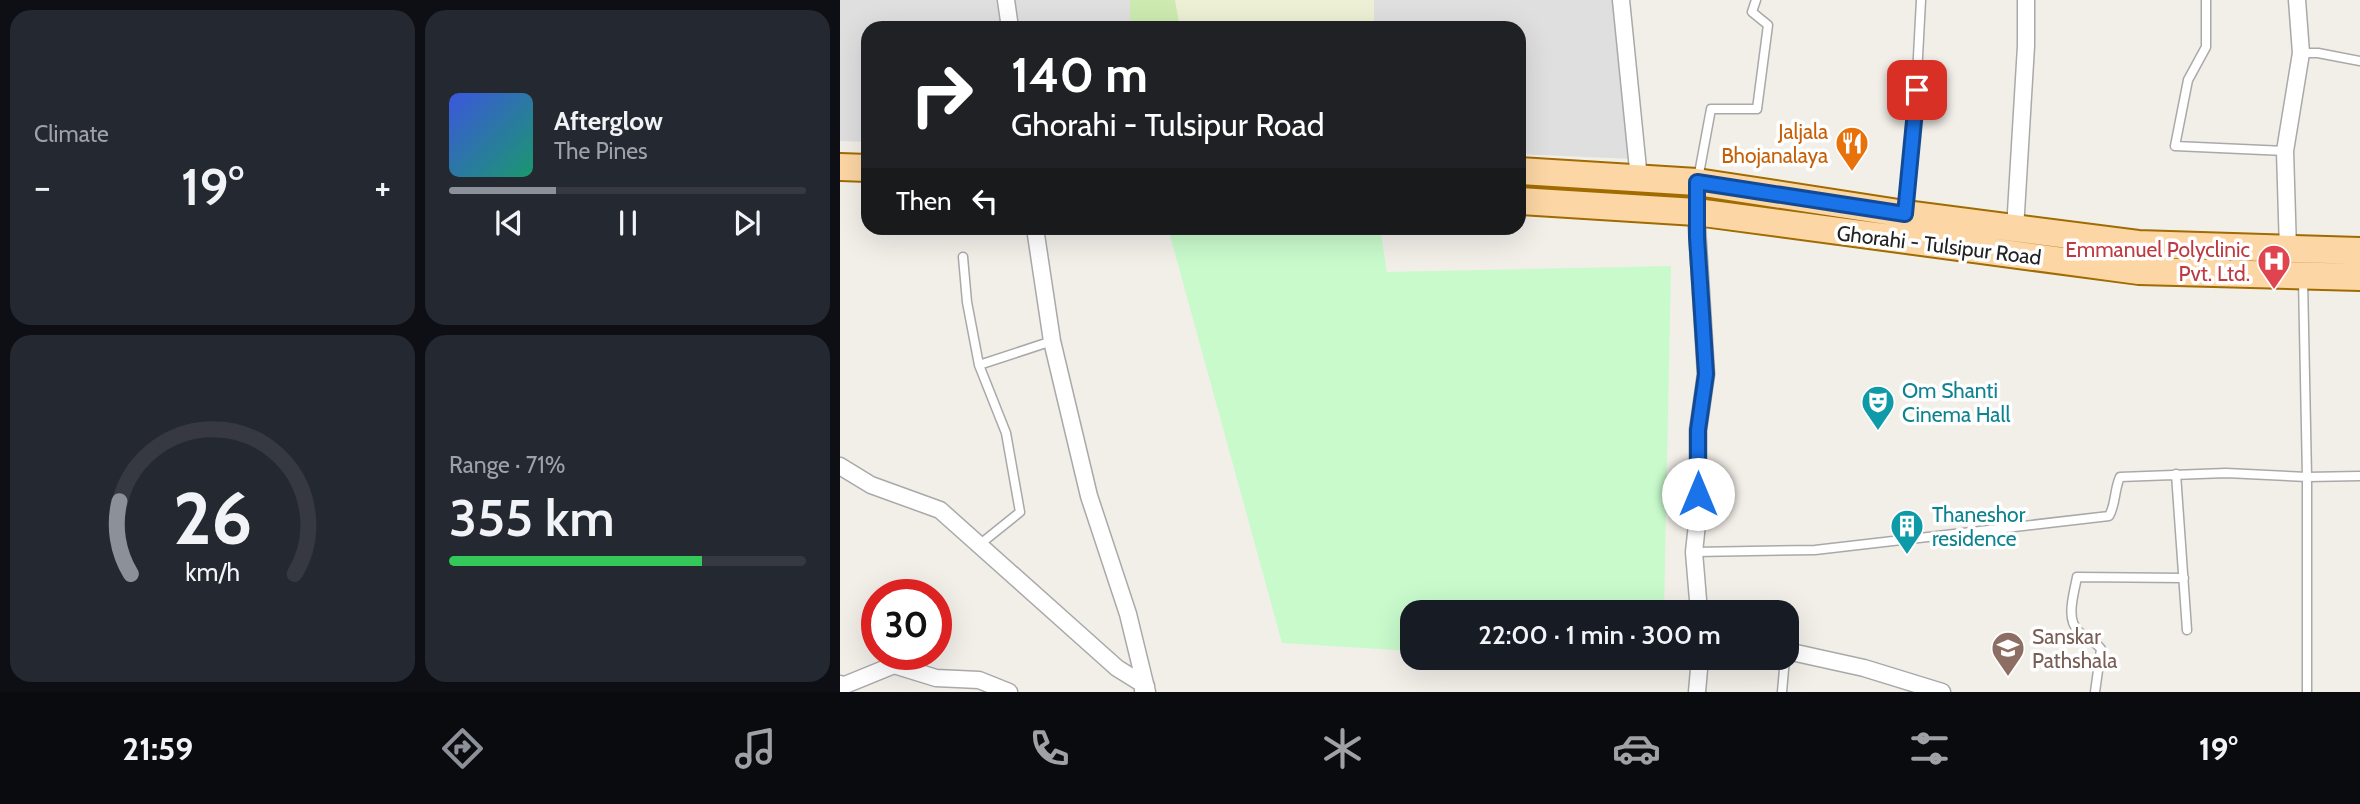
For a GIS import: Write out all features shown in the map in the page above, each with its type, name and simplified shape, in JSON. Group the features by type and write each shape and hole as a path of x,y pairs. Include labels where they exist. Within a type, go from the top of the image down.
{"main road":[{"path":"840,167 861,168"},
{"name":"Ghorahi - Tulsipur Road","path":"1526,171 1697,182 1905,214 2261,261 2303,276 2360,277"},
{"name":"Ghorahi - Tulsipur Road","path":"1526,201 1696,212 2139,271 2261,261 2288,250 2360,251"}],"street":[{"path":"1006,0 1009,21"},
{"path":"1621,0 1639,178"},
{"path":"2015,229 2026,46 2026,0"},
{"path":"2288,250 2285,151 2301,53 2297,0"},
{"path":"1697,182 1696,212 1706,374 1698,430 1698,515 1693,552 1698,600"},
{"path":"1036,235 1052,341 1089,496 1128,614 1145,690"},
{"path":"840,466 872,485 940,510 1145,690"},
{"path":"1799,653 1864,668 1942,692"},
{"path":"847,686 894,665 936,678 979,680 1009,692"},
{"path":"1697,692 1699,670"}],"lane":[{"path":"1697,182 1712,109 1757,109 1768,25 1752,12 1756,0"},
{"path":"1905,214 1915,113 1921,0"},
{"path":"2206,0 2206,47 2188,80 2175,146 2285,151"},
{"path":"2301,53 2318,53 2360,61"},
{"path":"963,257 967,302 979,365 1006,433 1020,512 979,545"},
{"path":"2303,276 2307,477 2306,692"},
{"path":"979,365 1052,341"},
{"path":"1693,552 1815,550 2109,516 2120,477 2225,473 2307,477 2360,476"},
{"path":"2176,474 2187,630"},
{"path":"2095,692 2101,649 2094,640 2075,627 2071,611 2077,578 2184,578"},
{"path":"1782,692 1784,670"}],"shaded area":[{"path":"840,0 1130,0 1130,21 861,21 861,142 840,141"},
{"path":"1374,0 1618,0 1632,159 1526,154 1526,21 1374,21"}],"green space":[{"path":"1130,0 1175,0 1179,21 1130,21"},
{"path":"1175,0 1374,0 1374,21 1179,21"},
{"path":"1170,235 1381,235 1387,272 1671,266 1664,600 1400,600 1400,650 1282,643"}],"place":[{"name":"Jaljala Bhojanalaya","path":"1852,173"},
{"name":"Emmanuel Polyclinic Pvt. Ltd.","path":"2274,291"},
{"name":"Om Shanti Cinema Hall","path":"1878,432"},
{"name":"Thaneshor residence","path":"1907,556"},
{"name":"Sanskar Pathshala","path":"2008,678"}],"route":[{"path":"1698,494 1698,430 1706,374 1700,311 1697,182 1905,214 1917,90"}]}
